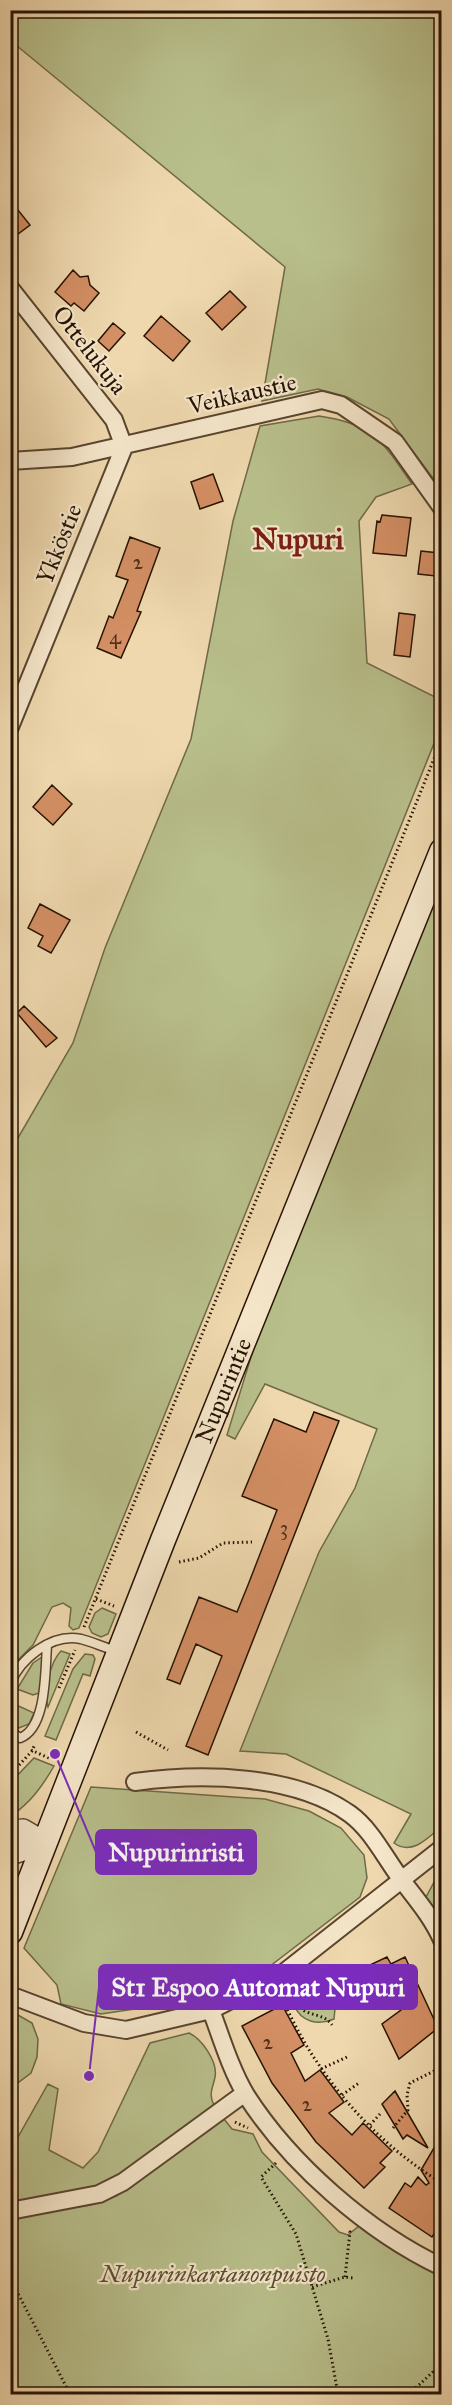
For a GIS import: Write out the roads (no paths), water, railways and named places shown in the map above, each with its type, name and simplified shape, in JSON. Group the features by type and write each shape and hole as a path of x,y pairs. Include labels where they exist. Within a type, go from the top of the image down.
{"main road":[{"name":"Nupurintie","path":"10,1932 163,1540 441,851"}],"street":[{"name":"Ottelukuja","path":"10,288 114,420 124,447"},
{"name":"Veikkaustie","path":"10,461 72,458 322,400 341,405 395,442 441,508"},
{"name":"Ykköstie","path":"10,727 124,447"},
{"path":"135,1782 170,1777 224,1778 288,1788 319,1798 350,1815 368,1832 429,1915 441,1940"},
{"path":"10,1832 23,1830 45,1843"},
{"path":"10,1854 45,1843"},
{"path":"10,1995 84,2023 126,2030 211,2010 282,1974 441,1848"},
{"path":"211,2010 245,2093 289,2151 323,2184 380,2232 441,2267"},
{"path":"10,2211 99,2194 123,2182 245,2093"}],"lane":[{"path":"10,1684 15,1674 34,1651 61,1640 79,1639 120,1653"},
{"path":"10,1731 20,1738 26,1736 34,1725 41,1707 47,1646"}],"place":[{"name":"Nupurinristi","path":"55,1754"},
{"name":"St1 Espoo Automat Nupuri","path":"89,2076"}],"district":[{"name":"Nupuri","path":"298,539"}],"park label":[{"name":"Nupurinkartanonpuisto","path":"213,2274"}]}
